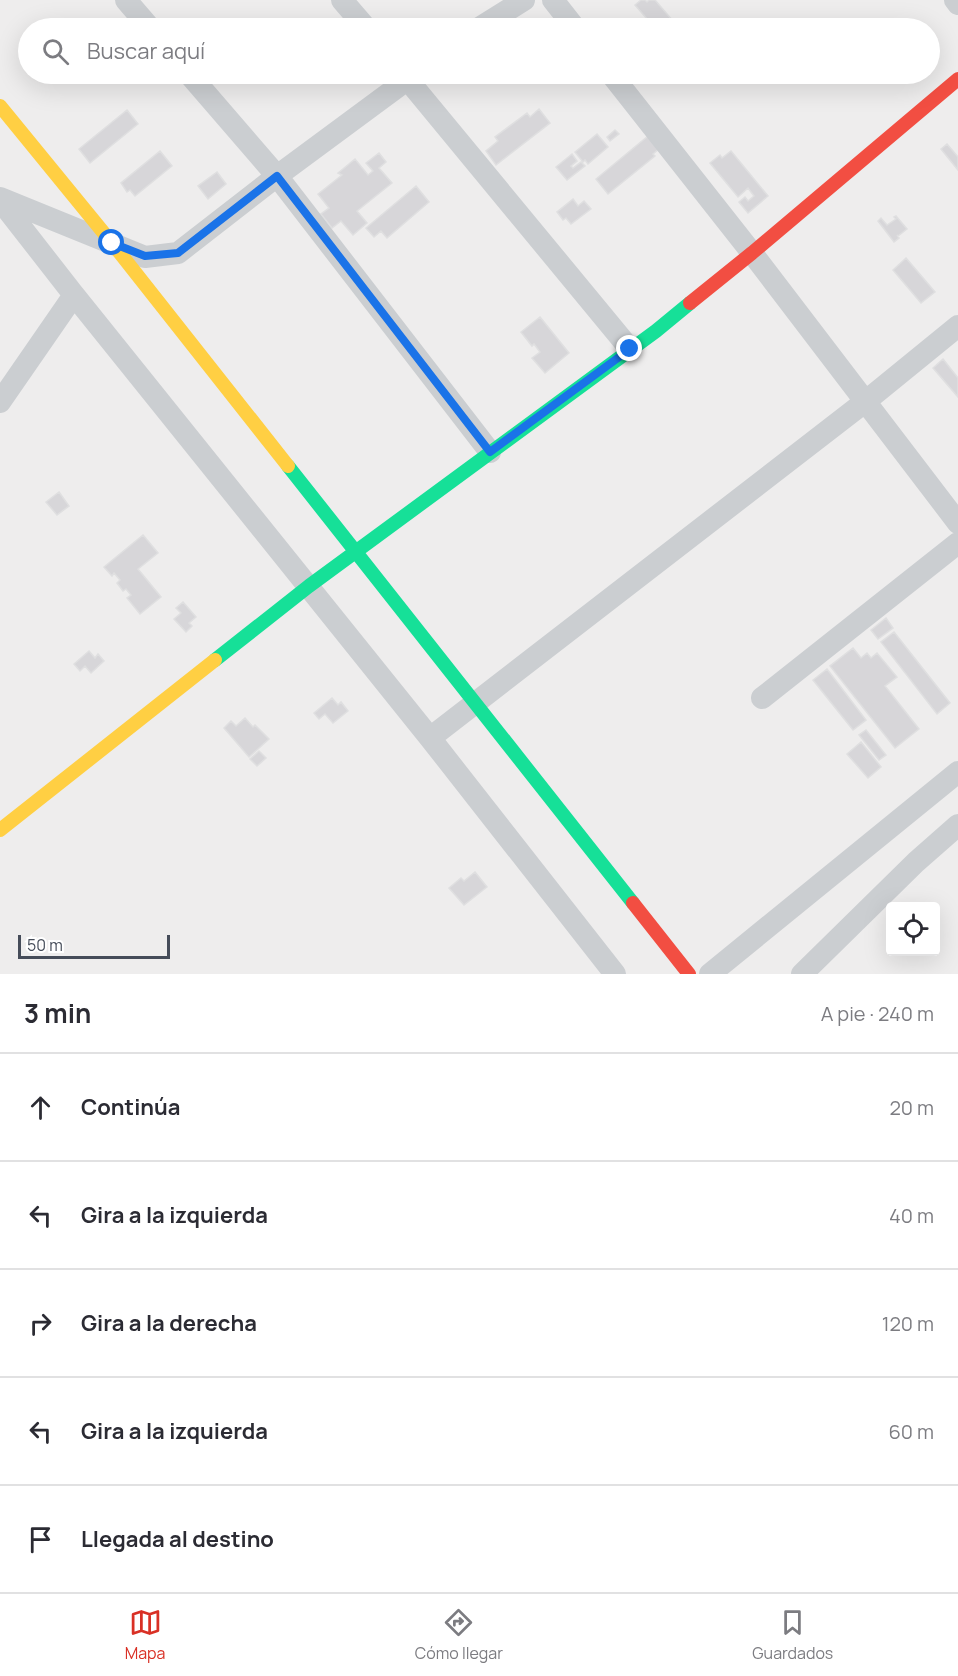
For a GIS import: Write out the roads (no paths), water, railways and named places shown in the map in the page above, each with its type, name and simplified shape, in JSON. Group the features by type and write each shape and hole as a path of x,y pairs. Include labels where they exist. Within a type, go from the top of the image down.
{"street":[{"path":"126,0 141,18"},
{"path":"342,0 357,18"},
{"path":"495,18 524,0"},
{"path":"553,0 567,18"},
{"path":"955,0 958,4"},
{"path":"0,830 309,586 656,332 958,79"},
{"path":"198,84 277,176 490,452"},
{"path":"0,199 145,256 178,253 396,84"},
{"path":"415,84 630,349"},
{"path":"618,84 752,253 958,523"},
{"path":"0,106 112,243 689,974"},
{"path":"0,199 615,974"},
{"path":"0,402 74,295"},
{"path":"430,738 866,401 958,326"},
{"path":"762,698 958,543"},
{"path":"710,974 958,772"},
{"path":"802,974 916,862 958,825"}]}
